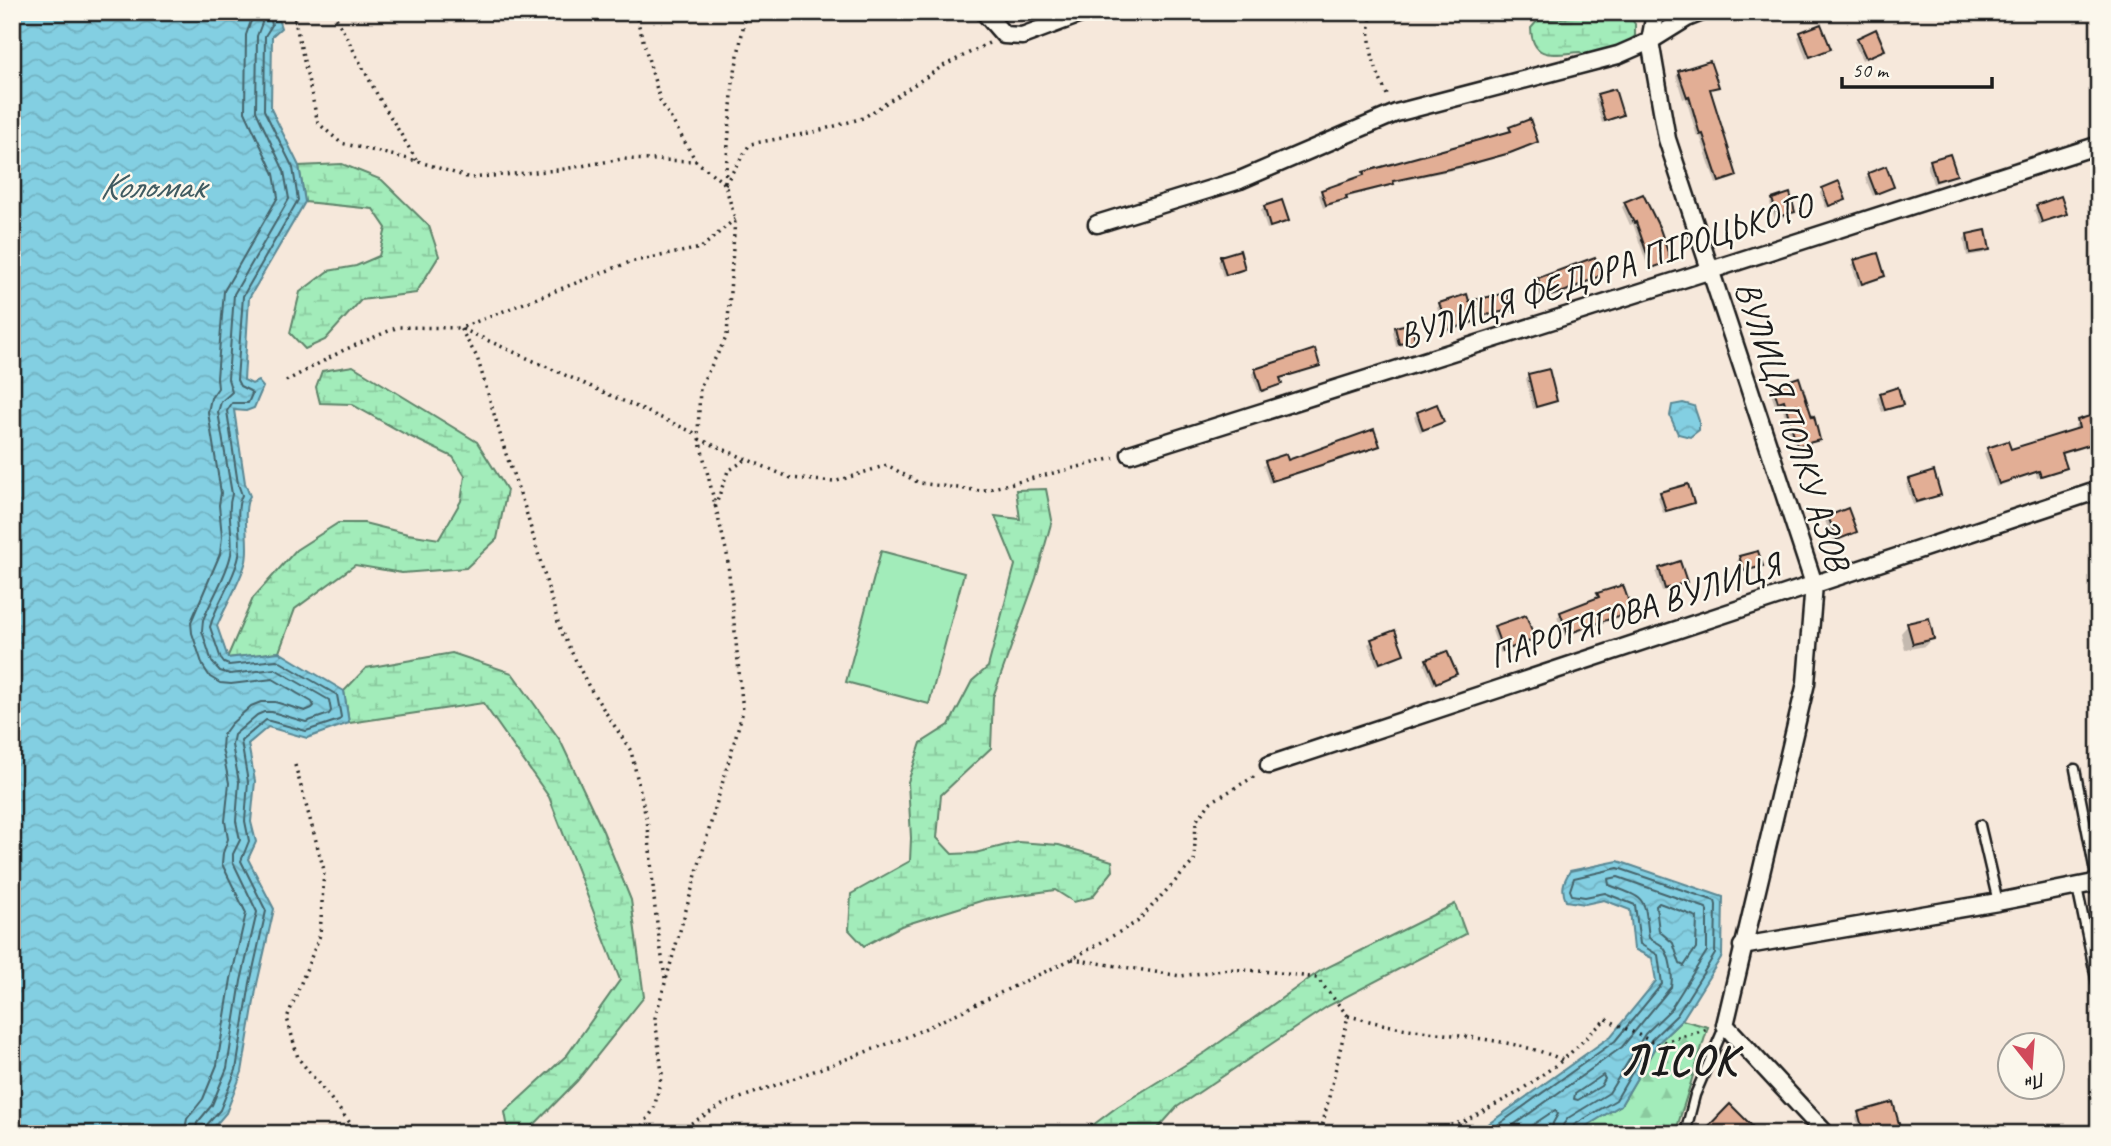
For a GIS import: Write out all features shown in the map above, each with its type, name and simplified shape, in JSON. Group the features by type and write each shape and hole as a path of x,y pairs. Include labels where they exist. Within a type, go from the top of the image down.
{"street":[{"path":"984,12 1004,36 1022,36 1086,12"},
{"name":"ВУЛИЦЯ ПОЛКУ АЗОВ","path":"1650,12 1654,19 1650,41 1667,139 1814,584 1806,683 1724,1025"},
{"path":"1097,224 1240,180 1396,113 1618,55 1650,41 1702,12"},
{"name":"ВУЛИЦЯ ФЕДОРА ПІРОЦЬКОГО","path":"1130,454 2099,145"},
{"name":"ПАРОТЯГОВА ВУЛИЦЯ","path":"1269,765 2099,490"},
{"path":"1742,946 2098,882"},
{"path":"1724,1025 1826,1134"}],"lane":[{"path":"2075,769 2098,882"},
{"path":"1980,825 1998,902"},
{"path":"2077,887 2098,988"},
{"path":"1685,1134 1695,1095 1724,1025"}],"path":[{"path":"293,12 318,123 341,143 417,161 470,178 558,170 622,159 696,161"},
{"path":"333,12 417,161"},
{"path":"635,12 660,100 696,161 725,184"},
{"path":"637,1134 654,1109 662,1073 655,1018 743,711 727,554 699,436 700,387 727,336 735,219 725,184 733,82 746,12"},
{"path":"1372,12 1369,47 1396,113"},
{"path":"725,184 750,144 814,132 863,118 943,66 1004,36"},
{"path":"286,381 344,350 398,327 460,328 629,262 701,248 735,219"},
{"path":"460,328 791,478 834,482 887,465 919,483 981,491 1130,454"},
{"path":"460,328 477,358 506,454 526,508 560,629 589,687 631,751 648,826 655,909 666,980"},
{"path":"715,507 728,471 747,459"},
{"path":"295,765 324,870 320,934 287,1018 298,1058 359,1134"},
{"path":"673,1134 724,1104 908,1036 1072,959 1137,922 1194,861 1196,821 1211,802 1250,780 1269,765"},
{"path":"1072,959 1181,976 1229,969 1317,978 1348,1016 1542,1051 1563,1060"},
{"path":"1317,1134 1322,1126 1348,1016"},
{"path":"1424,1134 1464,1121 1517,1093 1563,1060 1606,1019 1657,1044 1724,1025"}],"green space":[{"path":"1627,12 1635,24 1635,36 1619,49 1587,58 1580,52 1553,54 1540,51 1532,39 1531,28 1538,20"},
{"path":"342,164 382,180 429,226 439,256 416,293 361,300 325,340 305,349 290,333 300,292 328,271 356,266 379,256 386,228 373,209 305,202 299,166"},
{"path":"353,366 477,442 507,490 497,539 466,568 402,573 355,565 295,609 279,652 227,658 253,598 296,550 338,523 364,523 439,539 461,501 465,476 453,457 351,404 320,403 316,387 322,371"},
{"path":"1046,489 1052,520 1036,578 993,697 991,748 941,795 937,838 952,854 975,853 1018,842 1059,845 1112,861 1113,871 1092,897 1074,902 1055,890 984,900 901,926 864,946 849,930 851,894 910,861 908,782 921,743 949,725 972,681 988,667 1015,565 995,516 1020,519 1016,490"},
{"path":"881,551 964,573 929,704 846,682"},
{"path":"452,653 512,673 560,740 603,831 631,900 644,997 577,1081 525,1134 509,1134 505,1112 567,1055 620,980 549,797 483,703 349,723 344,691 366,668"},
{"path":"1455,904 1466,934 1328,1006 1177,1107 1153,1134 1081,1134 1117,1107 1206,1052 1320,971"},
{"path":"1682,1020 1708,1027 1675,1134 1573,1134 1621,1105 1657,1044"}],"water":[{"name":"Коломак","path":"12,12 276,12 281,28 272,36 271,109 299,166 305,202 249,298 244,380 252,384 258,381 263,387 254,408 246,411 234,410 245,483 250,496 246,509 247,553 240,577 217,626 228,658 279,652 344,691 349,723 307,738 268,727 248,744 255,781 251,822 256,842 248,859 274,909 257,984 242,1072 226,1113 208,1134 12,1134"},
{"path":"1683,403 1694,406 1699,421 1699,430 1690,437 1678,434 1670,416 1672,405"},
{"path":"1618,861 1723,897 1722,956 1682,1020 1657,1044 1621,1105 1573,1134 1466,1134 1484,1127 1611,1036 1656,981 1652,958 1634,949 1630,910 1604,900 1585,904 1566,901 1564,897 1564,886 1570,871"}],"building":[{"path":"1821,24 1831,49 1810,57 1800,32"},
{"path":"1876,29 1885,50 1866,58 1857,38"},
{"path":"1710,61 1719,87 1710,89 1737,176 1719,182 1678,71"},
{"path":"1615,89 1623,115 1605,121 1597,94"},
{"path":"1530,119 1538,142 1463,166 1393,181 1394,184 1346,196 1347,199 1326,205 1321,190 1364,175 1363,172 1511,131 1509,127"},
{"path":"1950,154 1957,175 1936,181 1930,160"},
{"path":"1886,166 1894,187 1876,194 1868,173"},
{"path":"1839,181 1846,200 1829,206 1822,188"},
{"path":"1790,193 1795,212 1778,217 1772,199"},
{"path":"1643,194 1660,229 1671,261 1652,268 1636,222 1634,223 1624,202"},
{"path":"2061,196 2067,214 2042,222 2036,205"},
{"path":"1282,200 1289,221 1270,227 1264,206"},
{"path":"1986,230 1990,250 1970,253 1967,234"},
{"path":"1240,250 1245,269 1226,275 1220,256"},
{"path":"1878,253 1885,276 1862,284 1854,260"},
{"path":"1595,257 1602,275 1544,298 1538,278"},
{"path":"1507,293 1511,310 1475,317 1476,321 1449,330 1439,303 1467,294 1469,301"},
{"path":"1412,323 1415,341 1399,344 1395,327"},
{"path":"1315,349 1320,366 1280,378 1282,384 1262,391 1255,369"},
{"path":"1549,369 1557,401 1536,407 1528,374"},
{"path":"1799,377 1820,440 1797,446 1784,400 1778,402 1773,386"},
{"path":"1898,387 1903,405 1885,410 1880,393"},
{"path":"1437,404 1444,422 1423,430 1417,412"},
{"path":"2099,413 2099,442 2062,453 2067,468 2041,476 2039,471 1999,484 1987,448 2008,441 2011,449 2079,428 2077,420"},
{"path":"1374,429 1380,446 1272,481 1265,461 1286,454 1288,460"},
{"path":"1934,471 1941,495 1916,502 1909,479"},
{"path":"1688,484 1694,503 1666,511 1660,492"},
{"path":"1848,508 1857,532 1837,540 1828,516"},
{"path":"1758,551 1763,566 1744,571 1739,556"},
{"path":"1680,561 1687,582 1665,589 1659,568"},
{"path":"1623,585 1632,611 1568,634 1560,612 1599,597 1597,593"},
{"path":"1526,615 1535,639 1503,651 1494,626"},
{"path":"1929,618 1934,639 1913,644 1907,623"},
{"path":"1395,630 1404,654 1380,663 1371,639"},
{"path":"1447,651 1457,674 1436,683 1426,659"},
{"path":"1893,1102 1901,1131 1881,1134 1880,1130 1864,1134 1858,1112"},
{"path":"1730,1104 1760,1134 1701,1134"}],"district":[{"name":"ЛІСОК","path":"1679,1059"}]}
